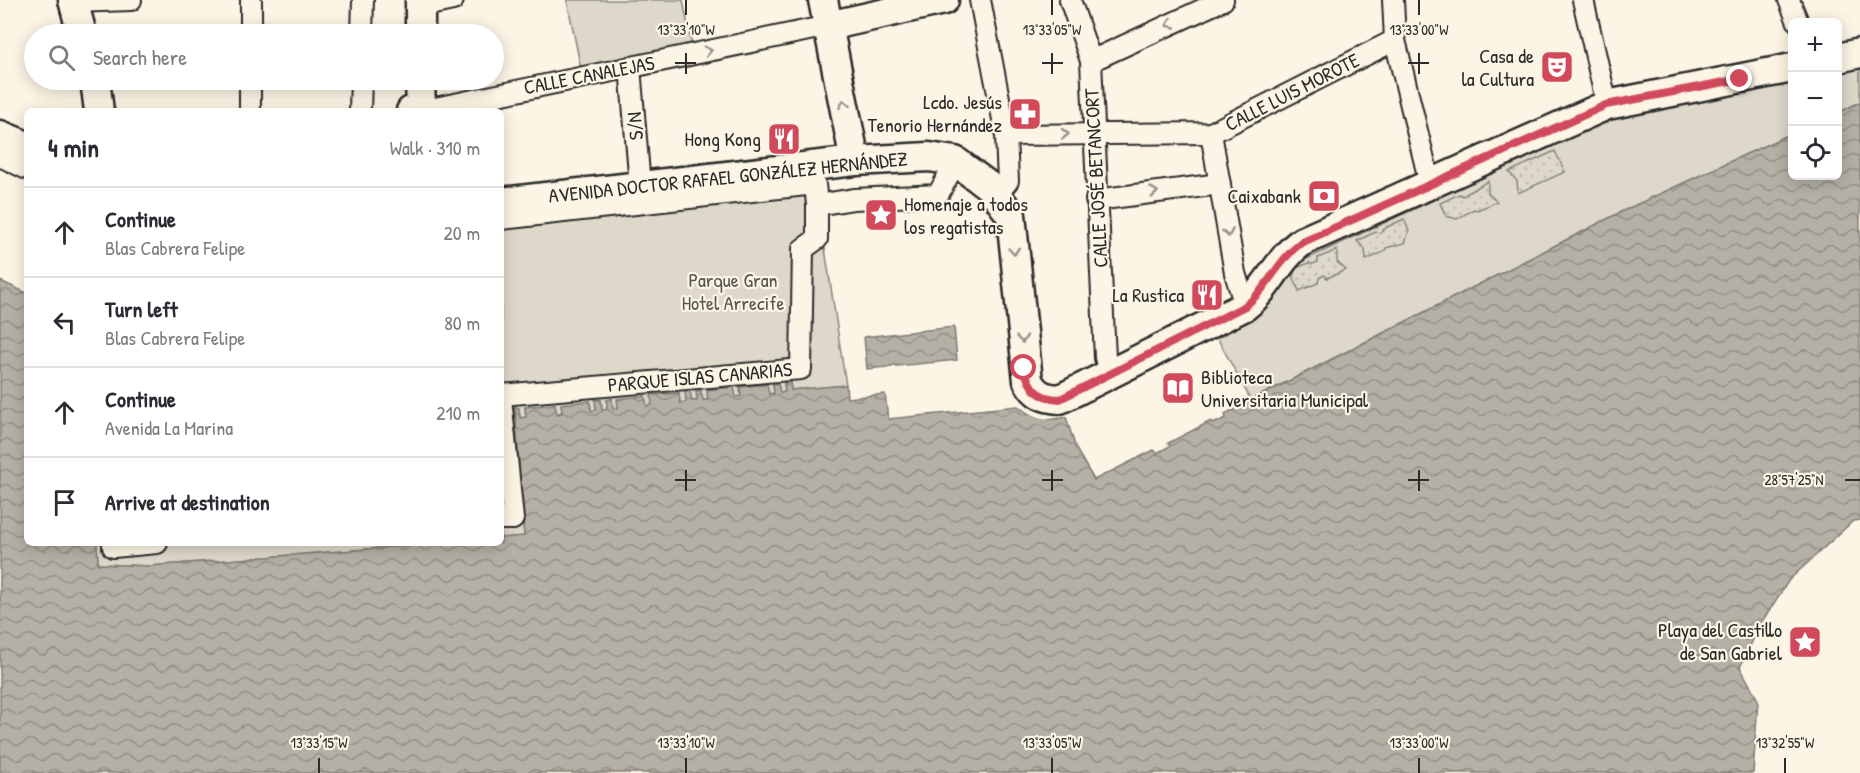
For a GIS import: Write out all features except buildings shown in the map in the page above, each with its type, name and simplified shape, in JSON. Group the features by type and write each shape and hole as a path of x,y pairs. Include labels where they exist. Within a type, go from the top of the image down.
{"main road":[{"name":"CALLE CANALEJAS","path":"825,13 944,0"},
{"path":"73,1 79,24"},
{"path":"825,13 855,161"},
{"path":"1842,57 1860,52"},
{"path":"990,189 1011,215 1028,381 1034,392 1045,398 1060,399 1245,306 1262,291 1291,250 1303,242 1430,184 1606,105 1788,69"},
{"path":"96,90 99,108"},
{"path":"417,108 419,90"},
{"path":"0,135 24,145"},
{"name":"AVENIDA DOCTOR RAFAEL GONZÁLEZ HERNÁNDEZ","path":"504,202 855,161 919,157 955,161 990,189"}],"street":[{"path":"73,1 131,0"},
{"path":"251,0 251,24"},
{"path":"362,24 363,0"},
{"path":"420,14 453,0"},
{"path":"980,0 1006,135 1008,181 990,189"},
{"name":"CALLE JOSÉ BETANCORT","path":"1070,0 1091,61 1096,200 1106,358"},
{"path":"1091,61 1223,0"},
{"path":"1393,0 1395,40 1430,184"},
{"path":"1583,0 1606,105"},
{"path":"1789,0 1796,18"},
{"name":"CALLE CANALEJAS","path":"427,108 630,67 825,13"},
{"name":"CALLE LUIS MOROTE","path":"1006,135 1211,134 1395,40"},
{"name":"S/N","path":"630,67 640,186"},
{"path":"250,90 250,108"},
{"path":"360,108 361,90"},
{"path":"1211,134 1235,273 1245,306"},
{"path":"0,156 24,168"},
{"path":"817,205 854,199 938,195 948,176"},
{"name":"PARQUE ISLAS CANARIAS","path":"504,219 815,184 817,205 817,239 803,249 801,369 504,396"},
{"path":"1096,200 1220,184"},
{"name":"PARQUE ISLAS CANARIAS","path":"504,427 513,519 504,519"}],"green space":[{"path":"567,0 683,0 692,46 581,69"},
{"path":"1860,64 1860,102 1842,111 1842,72 1842,66"},
{"path":"1788,77 1788,135 1625,210 1251,400 1214,332 1300,262 1617,115"},
{"path":"1555,151 1565,172 1518,193 1517,181 1509,172"},
{"path":"1488,181 1488,193 1497,202 1477,210 1474,209 1457,219 1446,216 1440,203 1459,194 1463,196"},
{"name":"Parque Gran Hotel Arrecife","path":"815,184 846,385 791,390 790,382 784,383 785,392 779,393 778,383 773,384 774,394 768,394 767,384 740,387 741,397 735,397 734,387 707,390 708,400 702,400 701,391 697,401 691,401 690,392 686,402 680,403 679,393 652,395 652,405 646,406 645,396 613,409 612,399 607,400 607,409 602,410 601,400 596,400 597,410 591,411 590,401 556,414 555,404 525,407 526,417 520,418 519,408 515,407 524,537 504,538 504,225"},
{"path":"1404,219 1409,231 1405,243 1386,248 1384,252 1366,260 1365,249 1357,241 1375,232 1380,233"},
{"path":"1337,250 1337,262 1346,270 1327,278 1324,275 1319,278 1318,283 1299,291 1293,276 1296,268 1318,262 1318,258"},
{"path":"97,546 406,546 150,566 98,564"}],"water":[{"path":"1860,102 1860,520 1853,521 1789,580 1761,623 1740,667 1758,700 1753,773 0,773 0,281 24,292 24,546 97,546 98,564 150,566 406,546 504,546 504,538 524,536 515,407 519,408 520,418 526,417 525,407 555,404 557,414 562,413 561,404 590,401 591,411 596,410 595,400 601,400 602,410 607,409 607,400 612,399 613,409 618,408 617,399 645,396 647,406 652,405 651,395 679,393 680,403 686,402 685,392 690,391 692,401 697,401 696,391 701,391 703,400 708,400 707,390 734,387 736,397 741,396 740,387 767,384 769,394 774,393 773,384 778,383 780,393 785,392 784,383 790,382 791,390 846,385 847,398 885,394 888,419 1018,406 1040,419 1066,417 1076,449 1094,480 1154,450 1157,453 1170,446 1168,443 1211,421 1213,424 1226,418 1225,414 1625,210 1788,135 1788,180 1842,180 1842,111"},
{"path":"954,327 957,360 867,369 864,337"}],"place":[{"name":"Casa de la Cultura","path":"1557,67"},
{"name":"Lcdo. Jesús Tenorio Hernández","path":"1025,114"},
{"name":"Hong Kong","path":"784,139"},
{"name":"Caixabank","path":"1324,196"},
{"name":"Homenaje a todos los regatistas","path":"881,215"},
{"name":"La Rustica","path":"1207,295"},
{"name":"Biblioteca Universitaria Municipal","path":"1178,388"},
{"name":"Playa del Castillo de San Gabriel","path":"1805,642"}],"route":[{"path":"1024,368 1034,392 1045,398 1060,399 1245,306 1262,291 1291,250 1303,242 1606,105 1740,79"}]}
